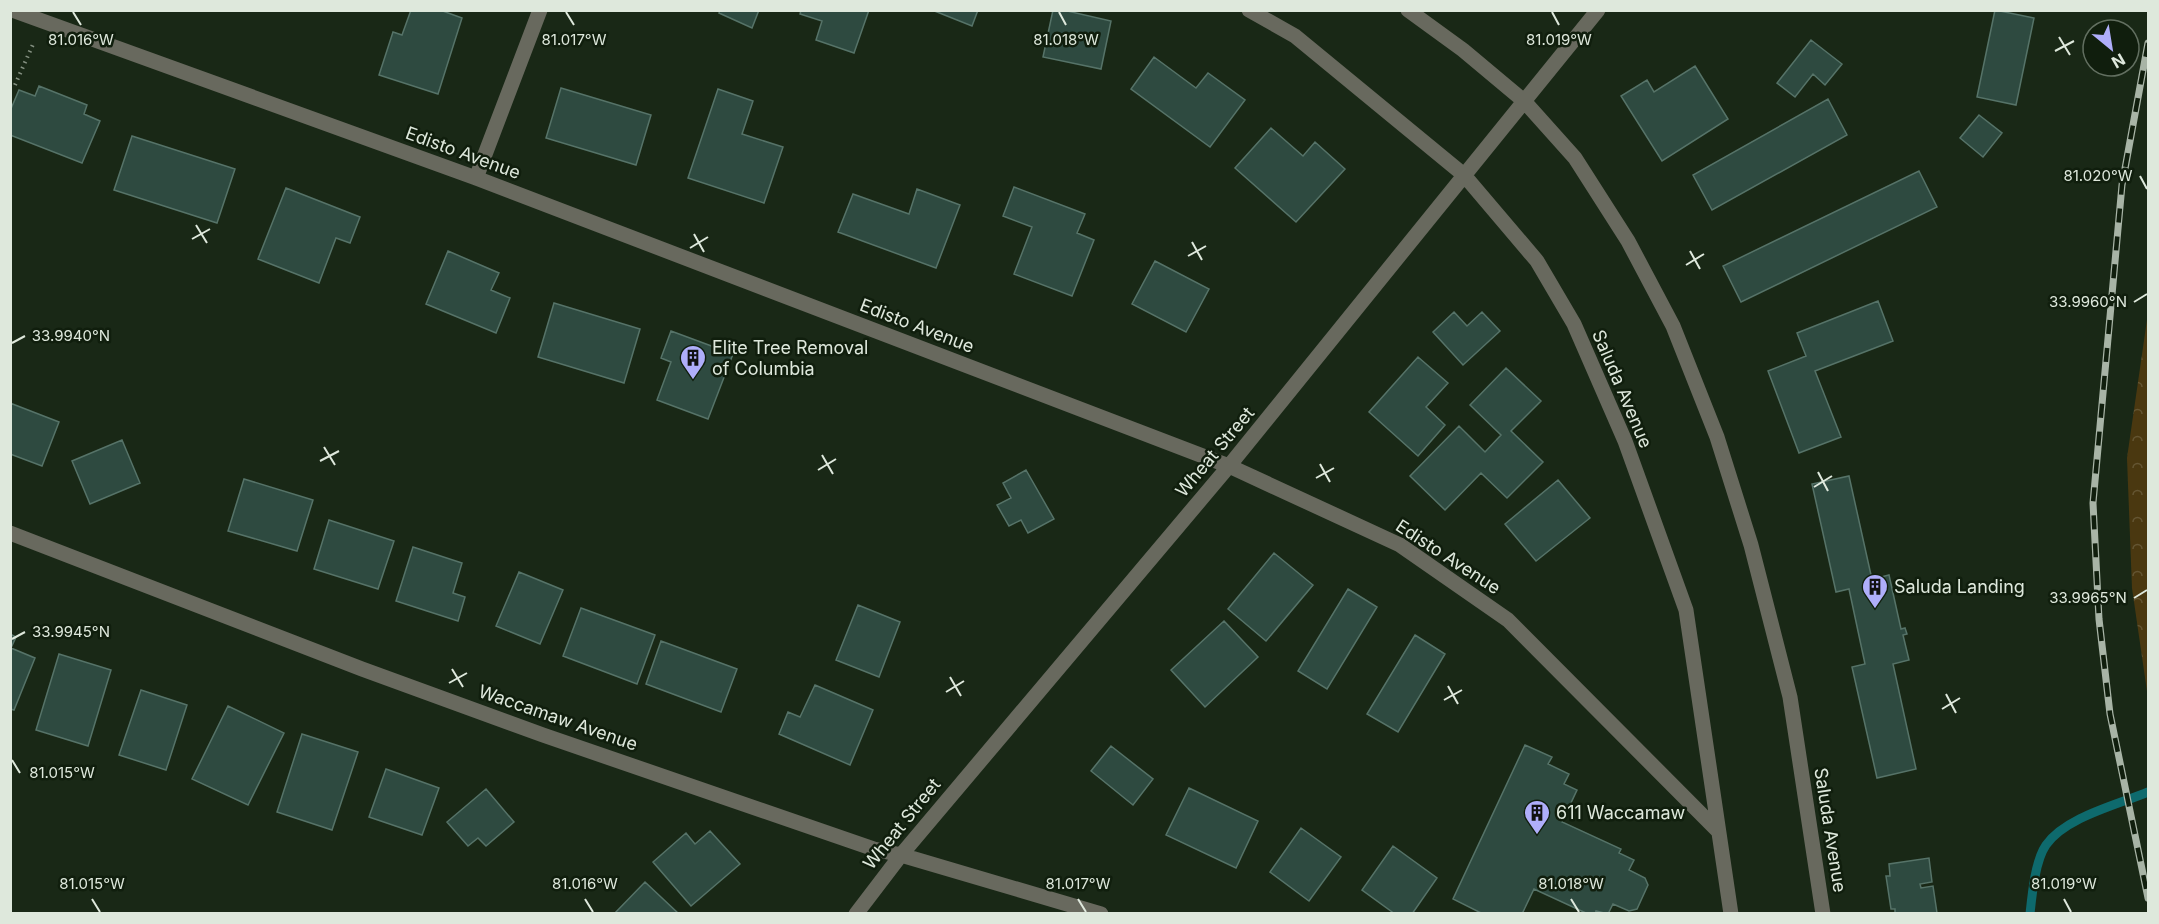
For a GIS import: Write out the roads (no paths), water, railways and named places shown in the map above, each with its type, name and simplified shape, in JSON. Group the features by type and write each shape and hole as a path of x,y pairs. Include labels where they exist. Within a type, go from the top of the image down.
{"street":[{"name":"Edisto Avenue","path":"12,10 476,178 1229,466 1400,545 1508,620 1718,831"},
{"path":"476,178 540,10"},
{"name":"Saluda Avenue","path":"1249,10 1295,36 1464,175 1537,261 1574,324 1624,441 1686,610 1731,914"},
{"name":"Saluda Avenue","path":"1408,10 1463,50 1524,101 1575,158 1628,241 1673,326 1717,437 1751,545 1790,697 1823,914"},
{"name":"Wheat Street","path":"857,913 901,855 1229,466 1599,10"},
{"name":"Waccamaw Avenue","path":"10,533 405,685 862,845 1101,914"}],"waterway":[{"path":"2030,914 2039,860 2046,845 2055,835 2079,819 2148,792"}],"railway":[{"path":"2148,43 2122,185 2093,503 2099,619 2110,714 2148,898"}],"place":[{"name":"Elite Tree Removal of Columbia","path":"693,381"},
{"name":"Saluda Landing","path":"1875,610"},
{"name":"611 Waccamaw","path":"1537,836"}]}
